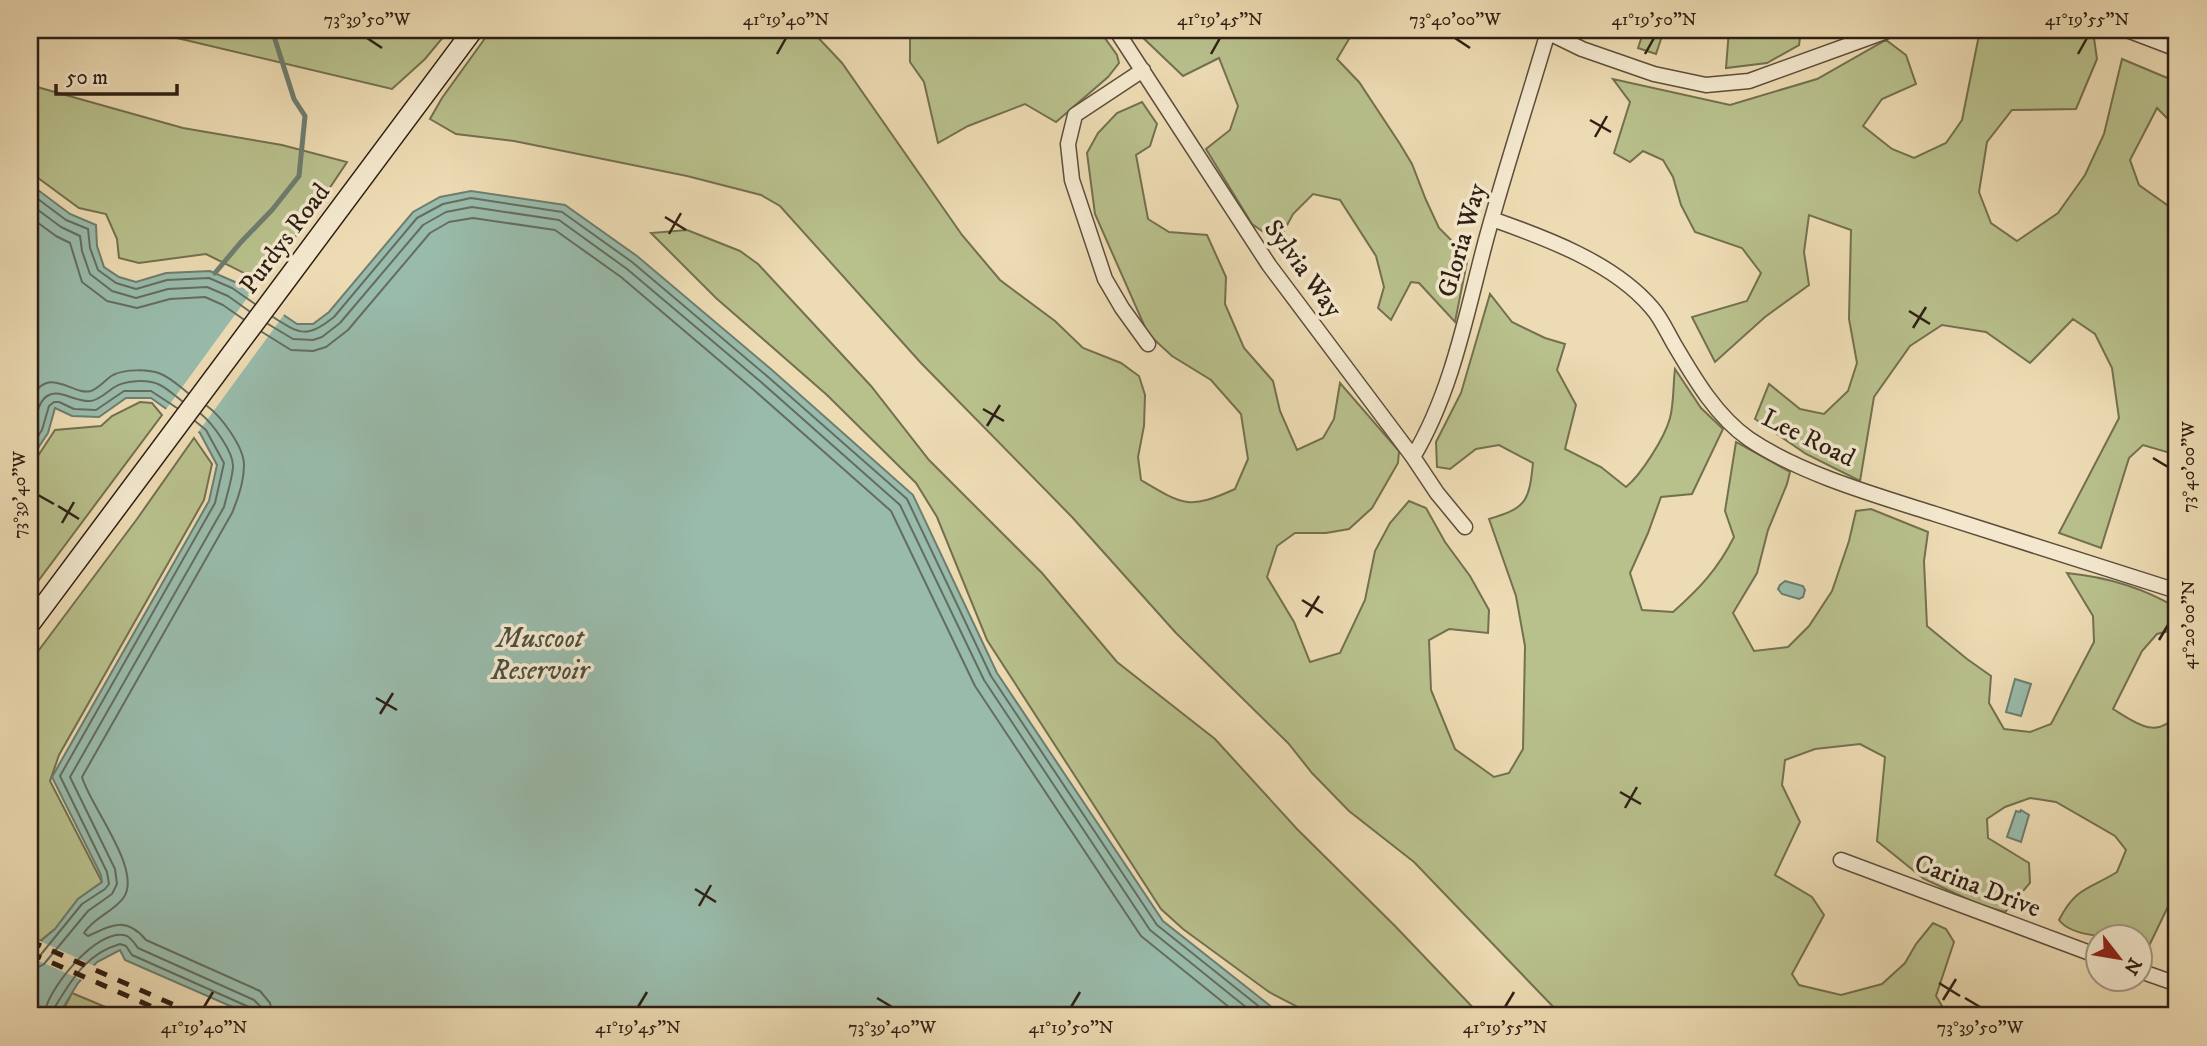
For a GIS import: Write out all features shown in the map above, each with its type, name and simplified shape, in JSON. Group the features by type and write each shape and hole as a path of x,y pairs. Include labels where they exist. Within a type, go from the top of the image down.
{"main road":[{"name":"Purdys Road","path":"30,624 473,30"}],"street":[{"name":"Sylvia Way","path":"1116,30 1269,265 1465,527"},
{"path":"1545,31 1582,49 1654,75 1706,85 1749,80 1890,30"},
{"path":"2127,30 2177,48"},
{"name":"Gloria Way","path":"1413,457 1430,427 1447,382 1545,31"},
{"path":"1143,70 1074,115 1068,144 1072,180 1105,279 1147,344"},
{"name":"Lee Road","path":"1492,219 1533,233 1593,261 1636,292 1653,309 1682,358 1718,410 1745,436 1761,446 1801,467 1889,499 2177,591"},
{"name":"Carina Drive","path":"1840,860 2084,951"},
{"path":"2154,976 2177,984"}],"green space":[{"path":"143,30 449,30 425,59 392,89"},
{"path":"491,30 811,30 842,63 962,235 1000,280 1055,321 1083,348 1121,363 1139,376 1145,395 1144,426 1138,457 1141,480 1177,499 1196,502 1235,489 1248,459 1241,414 1211,380 1172,356 1148,334 1095,214 1087,153 1098,133 1117,113 1142,102 1157,124 1150,146 1136,155 1148,219 1169,232 1207,235 1226,277 1225,304 1244,348 1273,381 1280,411 1297,450 1323,438 1334,419 1340,383 1399,451 1398,463 1372,508 1349,529 1326,533 1295,533 1277,546 1267,577 1294,622 1310,662 1340,653 1365,600 1375,551 1390,523 1409,501 1426,508 1489,610 1488,633 1449,629 1429,640 1431,690 1455,749 1494,777 1509,773 1523,749 1525,646 1516,596 1489,519 1511,511 1524,501 1530,486 1533,463 1499,445 1476,449 1450,469 1437,467 1436,442 1461,393 1490,294 1512,322 1545,338 1565,344 1557,370 1576,405 1565,449 1601,467 1626,487 1645,465 1667,426 1672,406 1675,369 1701,408 1723,429 1692,494 1661,497 1630,573 1642,610 1673,612 1707,578 1728,548 1734,537 1725,511 1736,442 1790,472 1768,530 1757,573 1733,613 1754,651 1788,647 1809,626 1832,591 1856,511 1871,509 1928,532 1924,561 1927,626 1991,676 1989,703 2004,729 2030,732 2051,724 2094,642 2093,616 2067,573 2124,584 2177,608 2177,629 2157,634 2142,651 2113,709 2137,723 2153,728 2169,722 2177,714 2177,888 2154,936 2154,923 2084,923 2084,934 2066,926 2059,920 2071,901 2084,890 2117,872 2126,850 2115,836 2056,802 2030,798 2005,807 1987,819 1988,838 2029,863 2030,883 2005,912 1980,905 1924,879 1877,841 1885,757 1860,744 1815,749 1785,760 1782,785 1800,822 1775,875 1812,897 1824,915 1792,974 1799,985 1841,995 1882,984 1905,963 1933,923 1946,929 1954,942 1936,996 1945,1011 1970,1016 1562,1016 1414,862 1349,811 1312,773 1288,743 1176,633 1072,517 921,363 780,206 761,195 687,176 514,141 456,134 430,119"},
{"path":"910,30 1044,30 1050,33 1052,30 1099,30 1117,55 1119,63 1108,77 1056,122 1025,104 968,126 938,143 924,82 910,62"},
{"path":"1137,30 1361,30 1352,34 1337,59 1359,82 1400,144 1412,164 1439,228 1468,257 1455,322 1419,283 1411,282 1391,320 1378,308 1384,287 1376,256 1340,200 1313,194 1293,214 1278,242 1252,224 1206,149 1230,130 1238,106 1219,58 1183,76"},
{"path":"1644,30 1664,30 1656,54 1638,48"},
{"path":"1729,30 1801,30 1799,45 1767,63 1726,68"},
{"path":"1980,30 2093,31 2097,59 2076,109 2012,110 1987,142 1979,192 1991,223 2017,241 2058,213 2085,175 2104,134 2122,59 2177,82 2177,125 2157,108 2130,160 2139,185 2177,212 2177,455 2143,445 2129,458 2101,548 2059,533 2119,418 2112,368 2095,334 2073,319 2030,363 1986,332 1942,325 1910,346 1874,397 1860,481 1806,454 1755,419 1769,384 1800,409 1824,414 1848,391 1857,363 1849,319 1851,230 1809,215 1804,252 1809,285 1765,317 1715,362 1692,317 1747,301 1761,273 1742,248 1695,232 1681,205 1673,177 1663,160 1643,151 1630,162 1614,153 1630,102 1613,79 1730,105 1817,79 1886,40 1906,55 1916,84 1882,99 1863,126 1892,149 1914,158 1946,143 1962,120"},
{"path":"30,85 183,128 282,145 347,162 307,222 260,281 206,254 139,263 119,258 117,239 106,214 79,208 30,172"},
{"path":"687,230 740,251 758,264 871,386 929,460 1042,573 1117,662 1215,739 1297,829 1481,1016 1315,1016 1269,992 1183,929 1161,909 987,640 937,517 916,483 827,395 716,298 651,233"},
{"path":"140,402 152,403 162,415 30,592 30,468 55,430 101,426 112,416"},
{"path":"194,438 212,464 204,500 59,755 50,781 102,882 78,899 55,929 40,941 30,937 30,662"},
{"path":"72,993 127,1016 60,1016"}],"water":[{"name":"Muscoot Reservoir","path":"30,184 70,214 96,225 97,246 104,267 119,277 136,282 166,273 210,271 235,282 297,324 313,324 329,312 413,212 440,197 471,191 565,205 637,256 772,370 913,495 997,673 1163,921 1283,1016 253,1016 125,960 120,950 97,962 78,983 58,1016 30,1016 30,957 78,899 102,882 101,875 52,777 209,501 217,465 200,433 151,398 126,398 99,417 72,416 55,408 48,433 30,460"},
{"path":"1785,581 1803,586 1803,597 1799,599 1782,594 1778,589"},
{"path":"2015,679 2031,684 2021,716 2006,712"},
{"path":"2021,810 2029,815 2021,842 2007,837 2016,811"}],"pier":[{"path":"253,290 286,312 196,435 164,412"},
{"path":"37,940 97,967 84,981 30,957 30,951"}],"waterway":[{"path":"215,273 299,176 305,116 294,99 272,30"}],"railway":[{"path":"30,941 199,1016"},
{"path":"30,953 173,1016"}]}
